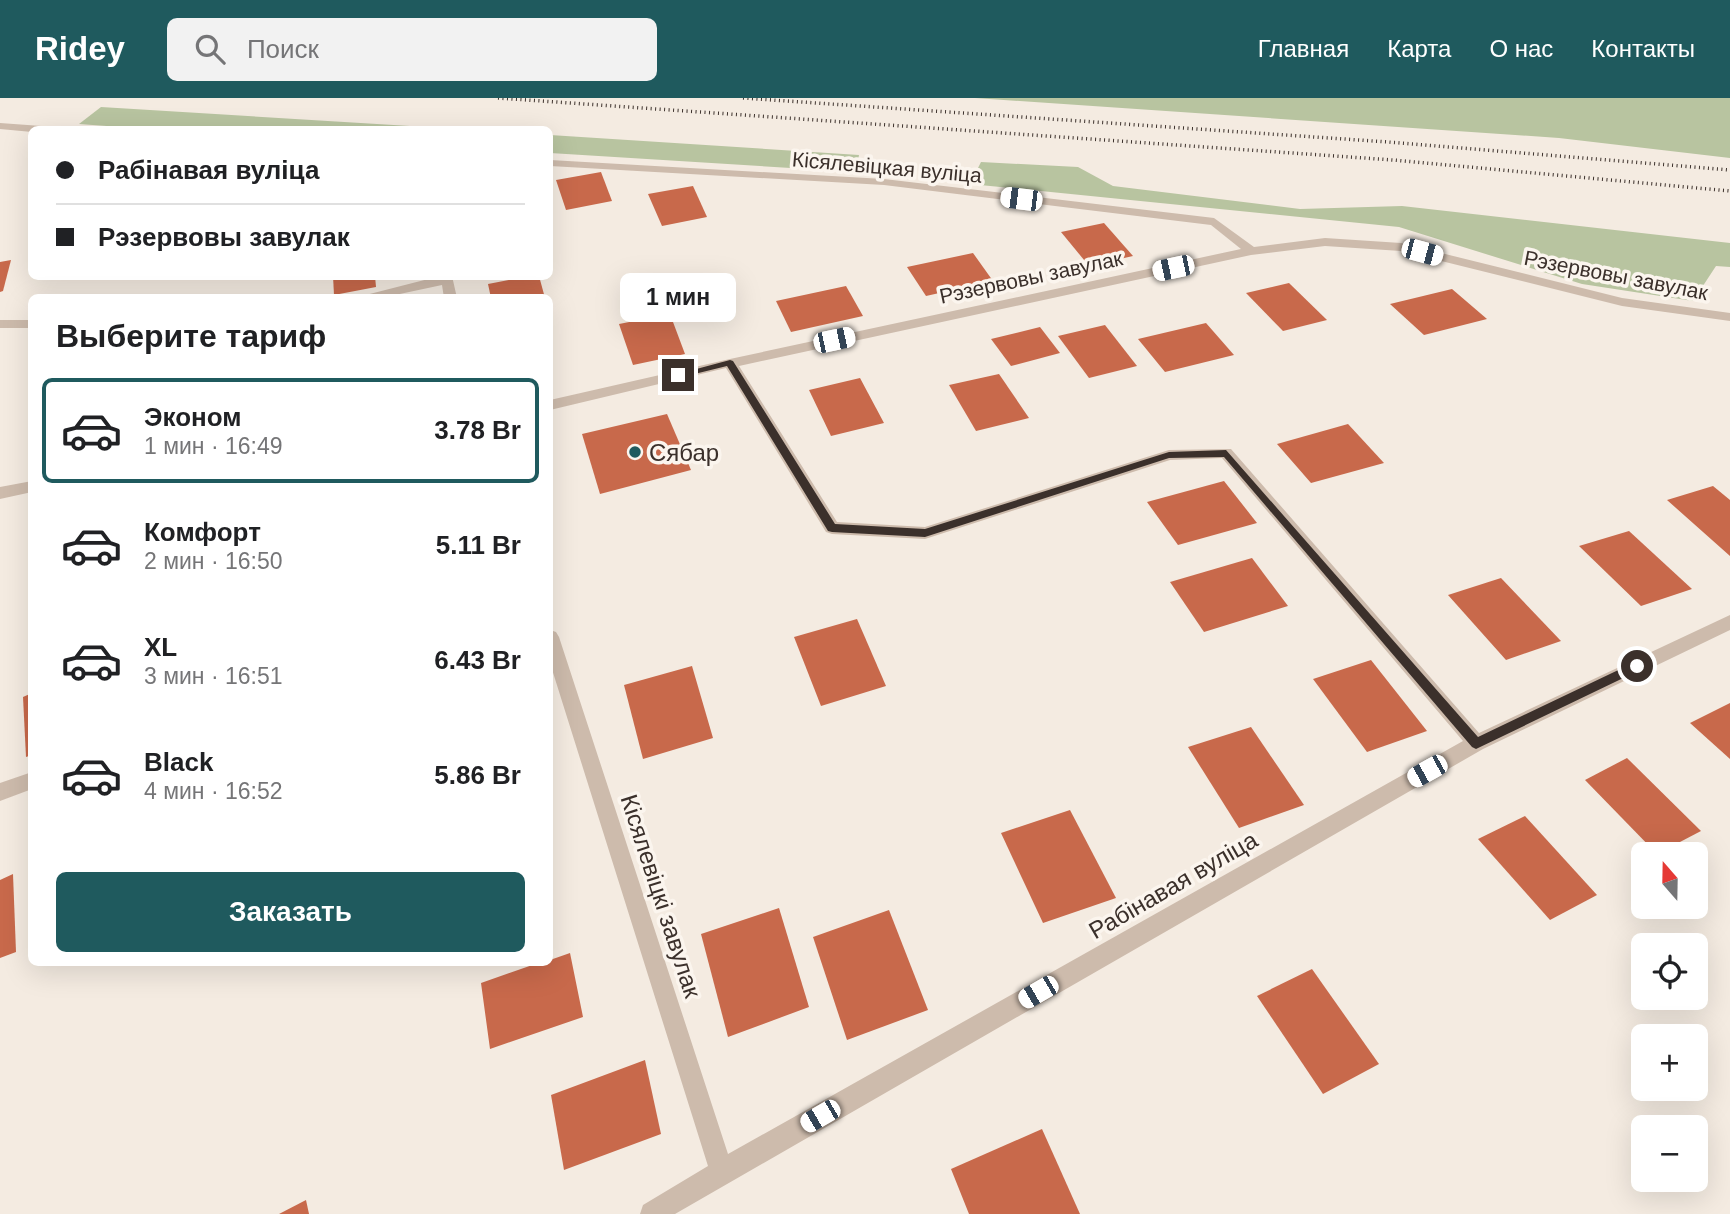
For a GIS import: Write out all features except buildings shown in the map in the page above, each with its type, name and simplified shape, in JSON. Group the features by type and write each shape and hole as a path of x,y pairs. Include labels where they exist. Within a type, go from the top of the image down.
{"street":[{"path":"0,126 28,128"},
{"name":"Кісялевіцкая вуліца","path":"553,163 884,182 1200,220 1214,222 1251,251"},
{"name":"Рэзервовы завулак","path":"553,404 730,363 1251,251 1325,242 1401,247 1622,302 1730,317"},
{"path":"377,294 438,280"},
{"path":"0,324 28,324"},
{"path":"730,363 832,528 925,533 1169,455 1226,453 1476,743"},
{"path":"0,493 28,486"},
{"name":"Рабінавая вуліца","path":"652,1214 722,1171 1476,743 1730,622"},
{"name":"Кісялевіцкі завулак","path":"553,646 722,1171"},
{"path":"0,792 28,782"}],"green space":[{"path":"975,98 1730,98 1730,158 1559,138"},
{"path":"101,107 410,126 107,126 79,124"},
{"path":"553,135 859,155 856,172 553,153"},
{"path":"981,162 1078,167 1113,186 1300,209 1402,206 1730,243 1730,267 1716,266 1693,301 1582,284 1399,227 970,184"}],"railway":[{"path":"498,98 1393,160 1730,191"},
{"path":"743,98 1388,142 1730,170"}],"place":[{"name":"Сябар","path":"635,452"}],"route":[{"path":"678,375 730,363 832,528 925,533 1169,455 1226,453 1476,743 1637,666"}]}
